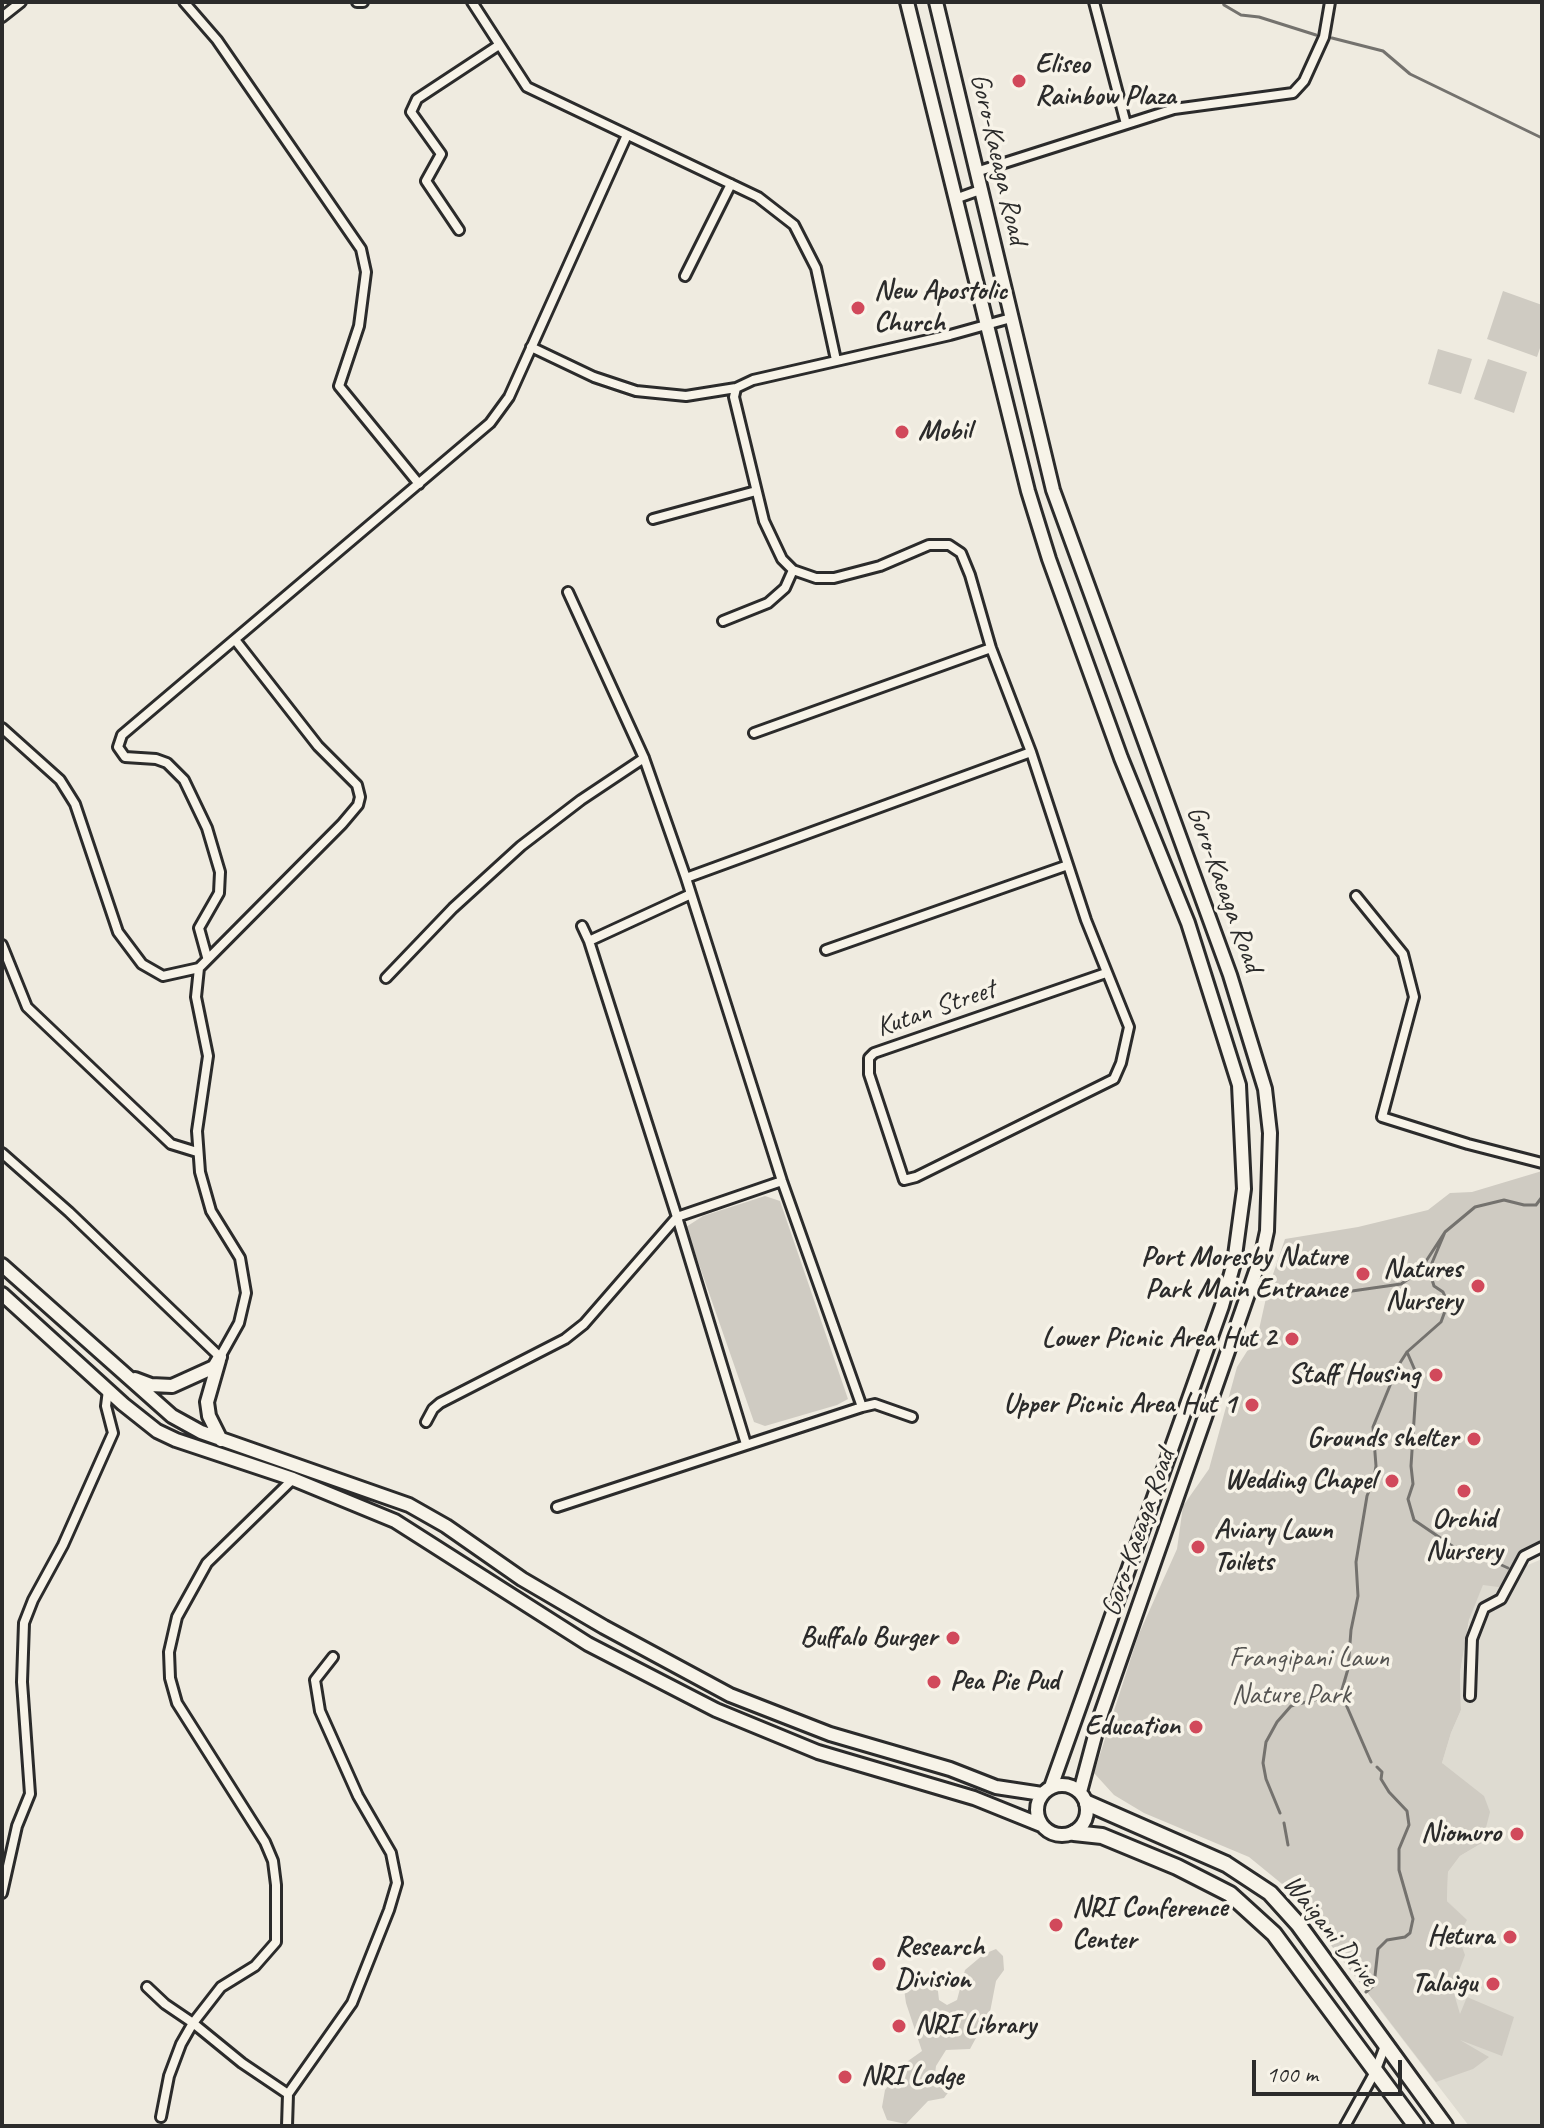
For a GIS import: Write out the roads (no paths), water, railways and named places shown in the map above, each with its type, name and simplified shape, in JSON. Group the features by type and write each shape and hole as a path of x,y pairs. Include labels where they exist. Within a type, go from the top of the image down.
{"highway":[{"name":"Waigani Drive","path":"1083,1797 1226,1864 1270,1893 1298,1924 1445,2126"},
{"name":"Waigani Drive","path":"1074,1833 1102,1836 1213,1883 1230,1894 1274,1934 1416,2126"}],"main road":[{"name":"Goro-Kaeaga Road","path":"907,2 1028,491 1049,559 1121,758 1188,923 1239,1085 1244,1166 1242,1215 1234,1263 1222,1306 1046,1791"},
{"name":"Goro-Kaeaga Road","path":"936,2 1053,490 1240,1003 1265,1089 1270,1133 1267,1231 1262,1254 1100,1717 1083,1797"},
{"path":"2,1265 172,1416 221,1440 409,1505 590,1619 730,1695 830,1734 950,1769 996,1787 1046,1791 1066,1785 1083,1797 1086,1820 1074,1833 1053,1834 1041,1825 974,1798 818,1752 716,1710 588,1644 408,1528 293,1479 157,1431 2,1294"},
{"path":"220,1357 207,1402 209,1416 221,1440"},
{"path":"124,1375 151,1385 172,1386 214,1367 220,1357"},
{"path":"1041,1825 1036,1809 1046,1791"}],"street":[{"path":"2,17 21,2"},
{"path":"184,2 217,40 361,249 366,272 359,326 339,386 419,484"},
{"path":"472,2 527,87 731,184 777,210 794,225 816,268 836,360"},
{"path":"1094,2 1126,124"},
{"path":"976,172 1174,109 1293,93 1304,81 1324,37 1330,2"},
{"path":"459,230 426,181 441,154 411,112 417,99 499,45"},
{"path":"207,957 199,928 219,893 220,872 207,828 184,780 167,763 156,759 125,757 118,747 122,735 490,423 509,397 627,135"},
{"path":"685,276 731,184"},
{"path":"955,199 980,190"},
{"path":"531,347 594,377 636,391 686,396 736,388 753,380 1011,318"},
{"path":"736,388 734,397 768,534 782,559 793,570 816,578 834,578 880,566 929,545 952,547 961,553 991,648 1031,752 1106,973"},
{"path":"653,519 756,491"},
{"path":"723,621 768,603 785,588 793,570"},
{"path":"568,592 644,758 686,878 782,1181 862,1407"},
{"path":"2,1153 69,1212 220,1357 244,1308 245,1276 240,1258 211,1211 197,1152 208,1056 196,997 199,968 342,824 358,805 360,797 357,785 318,746 236,641"},
{"path":"754,733 991,648"},
{"path":"2,728 60,780 75,804 118,932 142,964 163,976 199,968"},
{"path":"686,878 1031,752"},
{"path":"386,978 453,908 521,846 581,800 644,758"},
{"path":"826,950 1068,865"},
{"path":"589,941 691,894"},
{"path":"1356,896 1403,954 1414,997 1382,1117 1542,1163"},
{"path":"582,926 677,1217 746,1444"},
{"path":"2,945 27,1007 171,1144 197,1152"},
{"name":"Kutan Street","path":"1106,973 1129,1027 1114,1079 916,1177 904,1180 869,1074 869,1058 874,1053 1106,973"},
{"path":"426,1422 440,1403 565,1339 584,1324 677,1217 782,1181"},
{"path":"2,1893 17,1826 30,1794 22,1682 24,1623 113,1433 106,1406 108,1390"},
{"path":"557,1507 862,1407 875,1404 912,1417"},
{"path":"161,2117 169,2076 193,2023 221,1987 255,1966 276,1942 273,1861 265,1842 177,1703 170,1678 169,1652 177,1617 207,1563 293,1479"},
{"path":"1470,1696 1472,1639 1484,1608 1501,1599 1524,1556 1542,1547"},
{"path":"287,2126 288,2094 352,2003 397,1883 391,1853 358,1796 320,1711 315,1680 333,1657"},
{"path":"147,1987 242,2063 288,2094"},
{"path":"1345,2126 1375,2072 1385,2046"}],"waterway":[{"path":"1223,2 1241,15 1259,17 1316,35"},
{"path":"1332,38 1383,51 1410,74 1542,138"},
{"path":"1275,1293 1352,1291 1401,1284 1419,1272 1445,1232 1475,1207 1504,1200 1536,1205 1542,1197"},
{"path":"1338,1479 1350,1482 1374,1478 1373,1427 1398,1366 1407,1352 1441,1322 1448,1303 1443,1292 1434,1286 1429,1270 1445,1232"},
{"path":"1407,1352 1417,1375 1411,1466 1413,1484 1408,1499 1414,1520 1461,1552 1508,1568"},
{"path":"1371,1762 1341,1693 1348,1669 1358,1596 1356,1562 1367,1496 1374,1478"},
{"path":"1280,1813 1266,1779 1263,1763 1266,1742 1291,1706 1341,1693"},
{"path":"1366,1992 1374,1985 1378,1949 1387,1940 1410,1933 1413,1919 1399,1870 1399,1849 1409,1825 1407,1811 1389,1792 1377,1767"},
{"path":"1284,1823 1288,1845"}],"place":[{"name":"Eliseo Rainbow Plaza","path":"1019,81"},
{"name":"New Apostolic Church","path":"858,308"},
{"name":"Mobil","path":"902,432"},
{"name":"Port Moresby Nature Park Main Entrance","path":"1363,1274"},
{"name":"Natures Nursery","path":"1478,1286"},
{"name":"Lower Picnic Area Hut 2","path":"1292,1339"},
{"name":"Staff Housing","path":"1436,1375"},
{"name":"Upper Picnic Area Hut 1","path":"1252,1405"},
{"name":"Grounds shelter","path":"1474,1439"},
{"name":"Wedding Chapel","path":"1392,1481"},
{"name":"Orchid Nursery","path":"1464,1491"},
{"name":"Aviary Lawn Toilets","path":"1198,1547"},
{"name":"Buffalo Burger","path":"953,1638"},
{"name":"Pea Pie Pud","path":"934,1682"},
{"name":"Education","path":"1196,1727"},
{"name":"Niomuro","path":"1517,1834"},
{"name":"NRI Conference Center","path":"1056,1925"},
{"name":"Hetura","path":"1510,1937"},
{"name":"Research Division","path":"879,1964"},
{"name":"Talaigu","path":"1493,1984"},
{"name":"NRI Library","path":"899,2026"},
{"name":"NRI Lodge","path":"845,2077"}],"park label":[{"name":"Frangipani Lawn","path":"1309,1659"},
{"name":"Nature Park","path":"1291,1696"}]}
